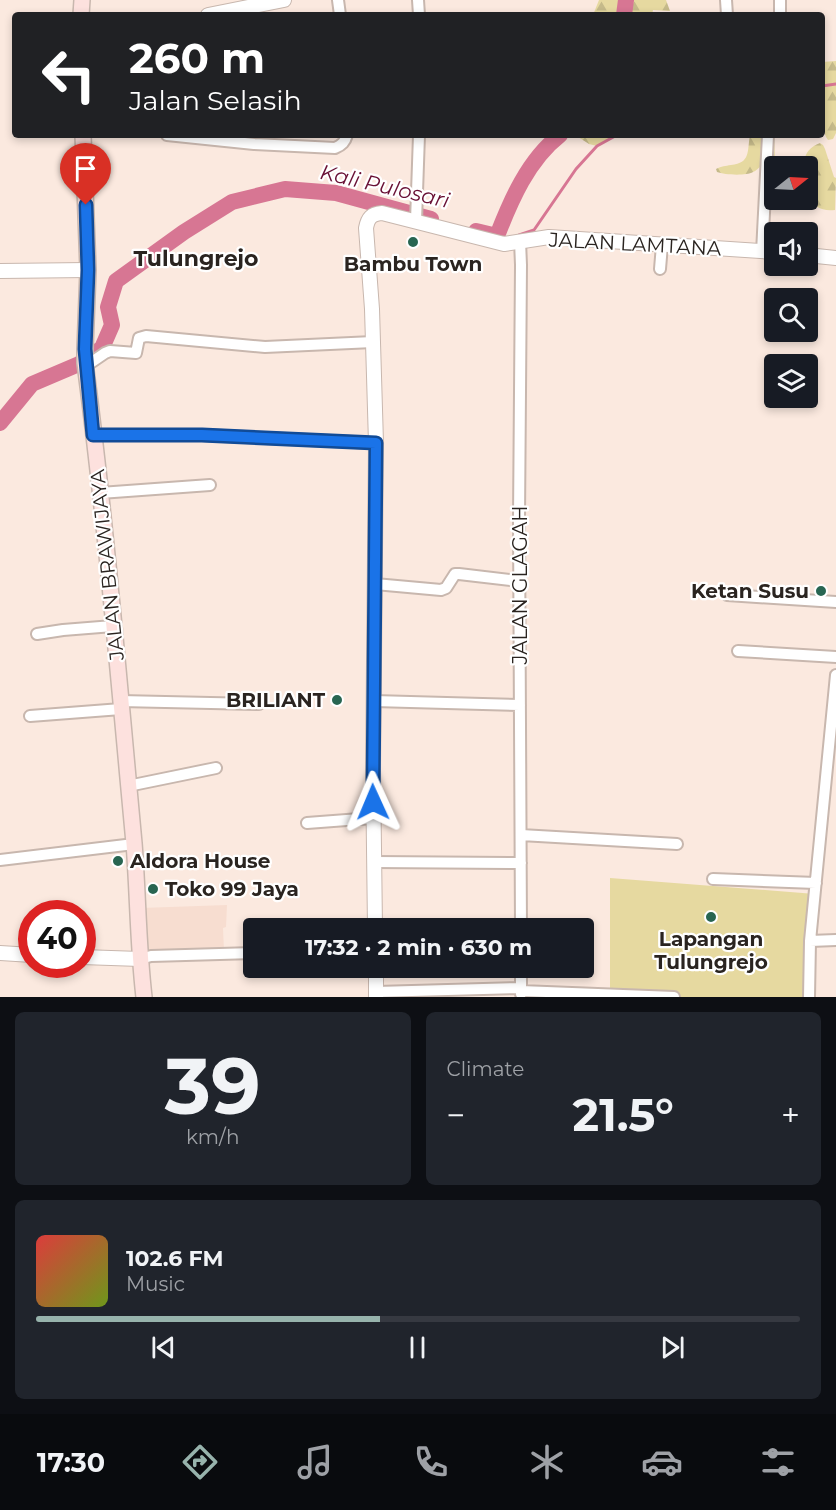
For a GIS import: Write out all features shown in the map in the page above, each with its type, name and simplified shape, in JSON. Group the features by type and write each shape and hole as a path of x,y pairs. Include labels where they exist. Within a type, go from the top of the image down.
{"main road":[{"name":"JALAN BRAWIJAYA","path":"83,138 88,270 85,359 134,844 144,997"}],"street":[{"path":"223,12 284,0"},
{"path":"196,138 254,144 335,148 341,146 346,138"},
{"path":"416,221 419,138"},
{"path":"768,138 768,222"},
{"name":"JALAN LAMTANA","path":"373,342 366,228 368,219 373,214 381,213 416,221 504,244 549,237 764,252"},
{"name":"JALAN GLAGAH","path":"520,241 521,918"},
{"path":"660,269 662,245"},
{"path":"818,256 836,258"},
{"path":"0,271 88,270"},
{"path":"85,359 110,351 136,353 139,338 146,336 265,347 373,342 376,443 373,818 375,918"},
{"path":"93,435 202,435 376,443"},
{"path":"100,493 210,485"},
{"path":"375,584 441,590 446,588 455,574 519,581"},
{"path":"727,595 836,602"},
{"path":"37,634 113,626"},
{"path":"738,651 836,657"},
{"path":"809,997 810,940 831,775 836,675"},
{"path":"374,700 520,705"},
{"path":"30,716 120,705 259,704"},
{"path":"128,786 216,768"},
{"path":"307,823 373,818"},
{"path":"521,835 677,844"},
{"path":"0,860 134,844"},
{"path":"374,862 521,863"},
{"path":"713,879 816,883"},
{"path":"810,940 836,940"},
{"path":"0,953 18,954"},
{"path":"96,957 140,959 151,956 243,953"},
{"path":"376,978 376,994 521,992 674,997"}],"shaded area":[{"path":"227,905 226,927 223,928 224,951 143,949 141,908"}],"green space":[{"path":"599,0 666,0 670,11 653,10 653,12 594,12"},
{"path":"836,61 836,133 833,139 828,140 825,134 825,62"},
{"path":"580,138 612,138 597,146"},
{"path":"750,138 774,138 775,156 764,156 764,165 755,171 735,175 717,172 716,169 742,162 747,155"},
{"path":"820,143 823,145 836,178 835,210 818,207 818,156 806,156"},
{"name":"Lapangan Tulungrejo","path":"610,878 815,894 809,997 610,995"}],"waterway":[{"name":"Kali Pulosari","path":"624,12 626,0"},
{"path":"825,86 836,84"},
{"name":"Kali Pulosari","path":"476,231 497,236 522,181 539,156 557,138"},
{"path":"519,235 534,230 576,169 597,146 612,138"},
{"name":"Kali Pulosari","path":"0,423 32,384 79,364 102,348 112,325 108,307 116,281 184,232 232,202 285,189 336,193 431,219"}],"place":[{"name":"Bambu Town","path":"413,242"},
{"name":"Ketan Susu","path":"821,591"},
{"name":"BRILIANT","path":"337,700"},
{"name":"Aldora House","path":"118,861"},
{"name":"Toko 99 Jaya","path":"153,889"},
{"name":"Lapangan Tulungrejo","path":"711,917"}],"district":[{"name":"Tulungrejo","path":"196,258"}],"route":[{"path":"86,205 88,270 85,363 93,435 202,435 376,443 373,802"}]}
